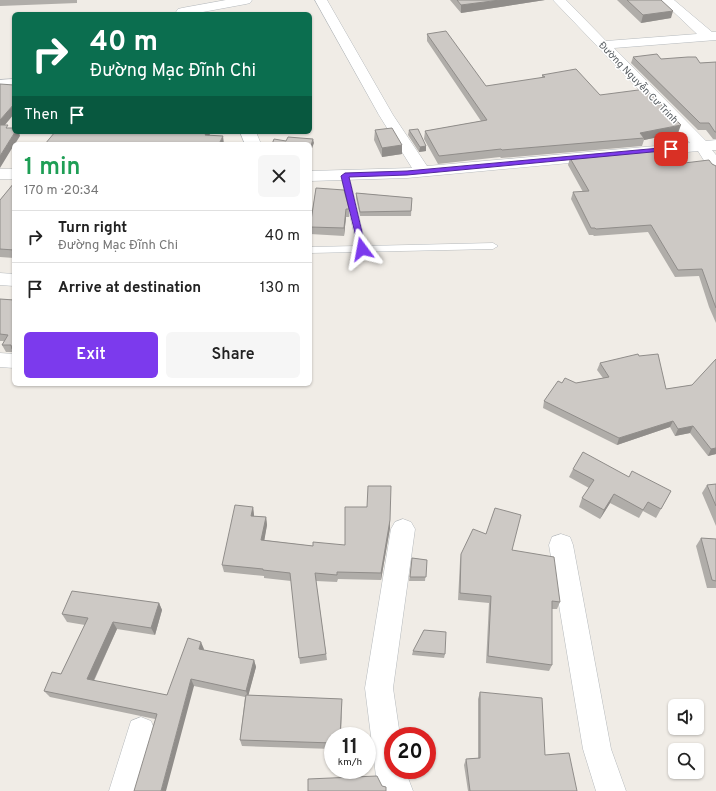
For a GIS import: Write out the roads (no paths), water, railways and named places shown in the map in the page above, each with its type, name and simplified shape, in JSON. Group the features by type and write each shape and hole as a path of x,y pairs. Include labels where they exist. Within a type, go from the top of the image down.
{"street":[{"path":"176,0 182,12"},
{"path":"188,12 246,0"},
{"path":"321,0 386,115 422,171"},
{"name":"Đường Nguyễn Cư Trinh","path":"559,0 604,46 709,146 716,167"},
{"path":"666,0 713,37"},
{"path":"604,46 713,37"},
{"path":"0,84 12,83"},
{"path":"312,176 345,176 422,171 709,146"},
{"path":"0,279 12,280"},
{"path":"0,360 12,361"},
{"path":"398,791 391,776 379,688 403,529"},
{"path":"561,545 597,749 611,791"},
{"path":"124,791 141,730"}],"lane":[{"path":"345,176 362,249"},
{"path":"312,250 493,246"}]}
